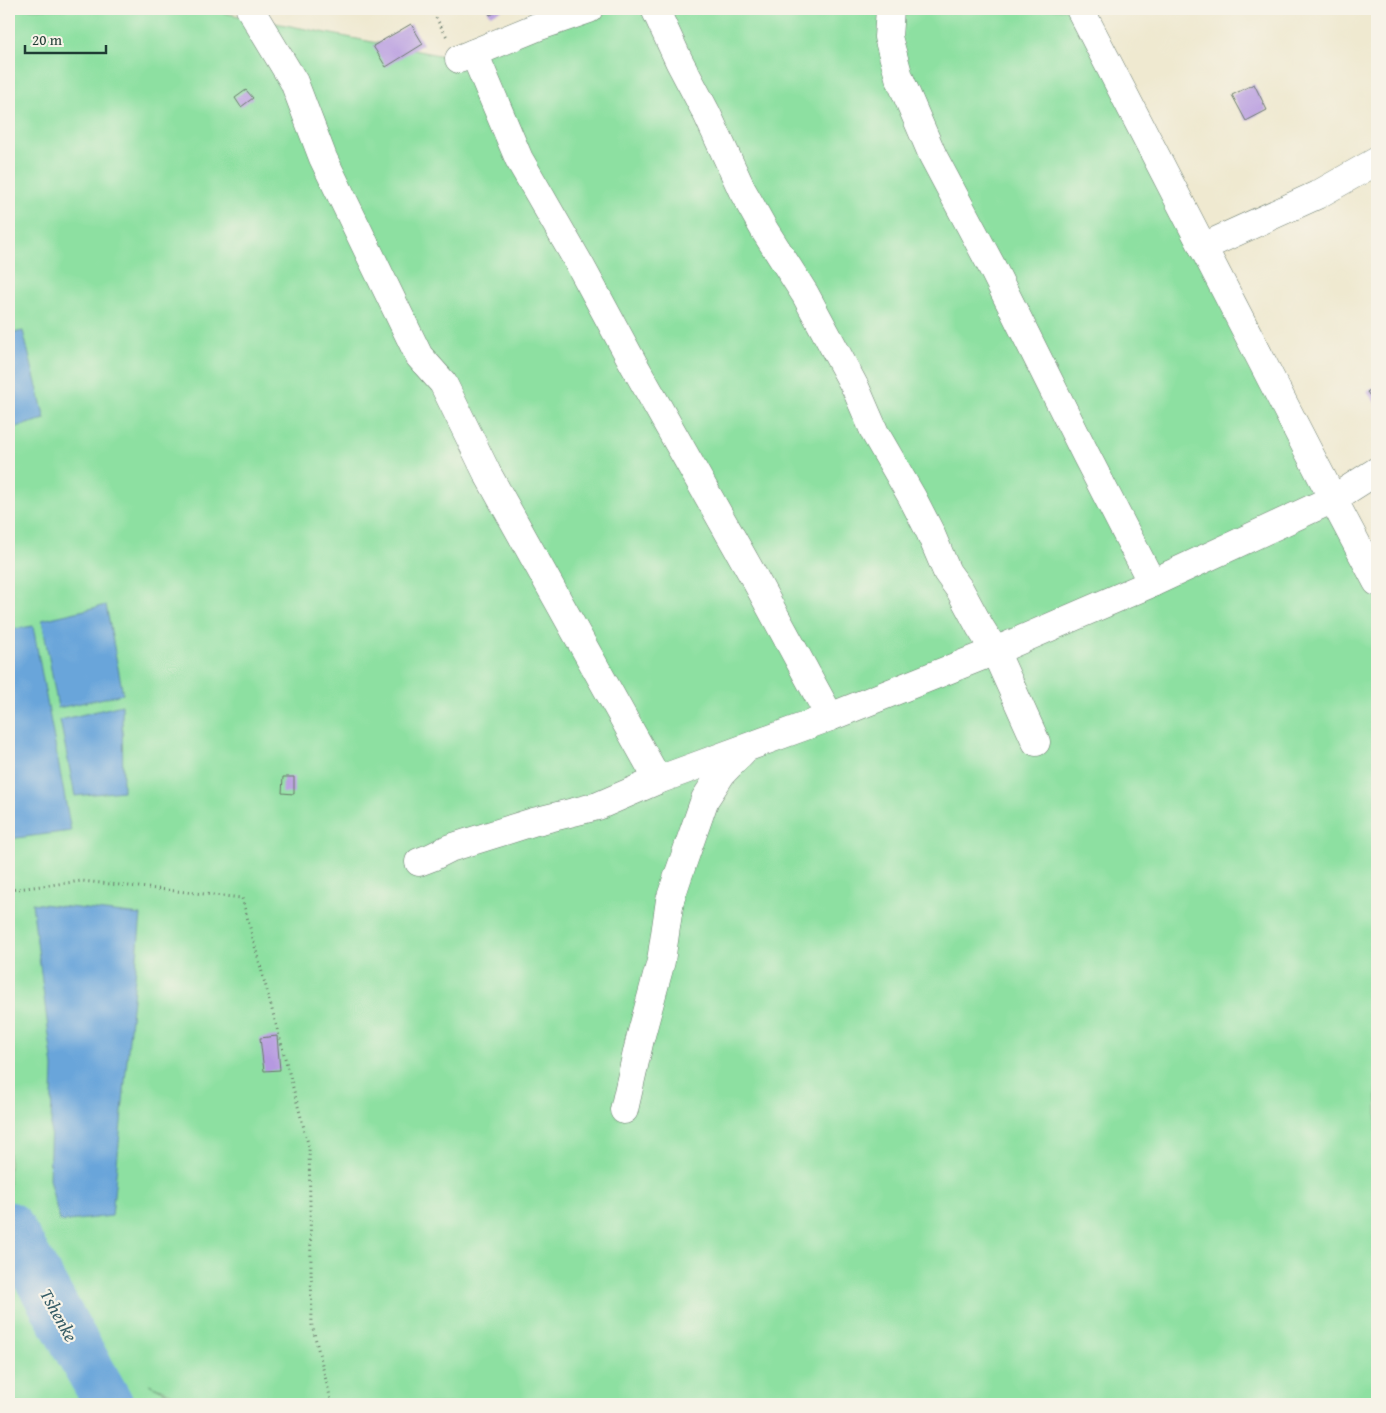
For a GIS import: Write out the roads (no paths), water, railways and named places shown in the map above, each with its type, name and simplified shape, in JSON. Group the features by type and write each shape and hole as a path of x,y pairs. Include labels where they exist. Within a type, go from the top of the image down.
{"street":[{"path":"250,9 294,82 322,158 419,356 443,383 487,473 658,780"},
{"path":"589,9 537,27 466,56 519,159 756,578 830,717"},
{"path":"655,9 742,190 765,231 805,294 856,389 874,433 917,506 947,572 960,590 980,627 996,651 1036,742"},
{"path":"890,9 888,37 899,77 932,156 991,264 1152,583"},
{"path":"1080,9 1377,582"},
{"path":"1203,247 1318,195 1377,161"},
{"path":"418,862 432,858 450,848 533,822 598,806 658,780 830,717 996,651 1152,583 1333,499 1377,471"},
{"path":"624,1110 640,1039 661,961 670,900 676,879 705,799 722,773 746,748"}],"water":[{"path":"23,331 45,419 9,429 9,334"},
{"path":"106,605 123,694 58,708 42,620"},
{"path":"33,626 71,831 9,839 9,630"},
{"path":"122,705 123,791 75,796 60,720"},
{"path":"32,903 141,915 112,1216 60,1222 49,1179 53,1067"}],"waterway":[{"name":"Tshenke","path":"9,1226 109,1404"}]}
